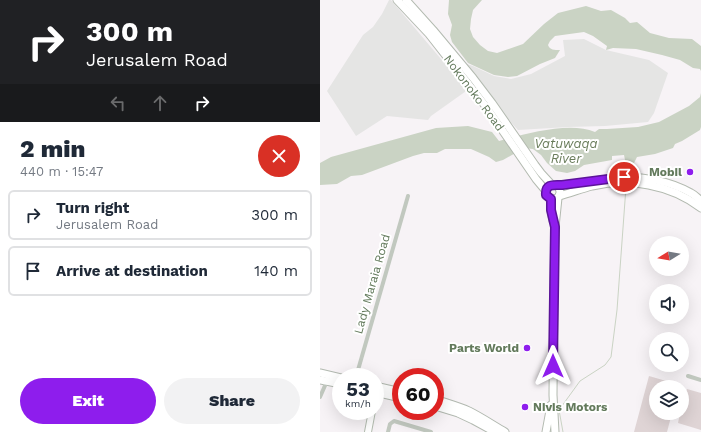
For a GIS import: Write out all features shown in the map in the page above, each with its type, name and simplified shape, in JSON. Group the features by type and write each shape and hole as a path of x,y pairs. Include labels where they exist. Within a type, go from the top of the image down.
{"main road":[{"name":"Nokonoko Road","path":"397,0 444,48"},
{"name":"Nokonoko Road","path":"406,0 433,30 444,48 487,108 512,137 524,154 553,185"},
{"name":"Nokonoko Road","path":"524,154 536,179 546,191"},
{"path":"701,201 691,193 669,183 634,177 615,178 576,184 553,185 548,187 546,191 546,195 556,198 592,186 619,182 633,182 673,191 701,208"},
{"path":"553,185 559,189 556,198 555,227 553,395 555,432"},
{"path":"320,373 332,376"},
{"path":"546,432 553,395"},
{"path":"444,402 469,411 505,432"},
{"path":"444,409 458,413 495,432"},
{"path":"368,432 370,420"}],"street":[{"name":"Lady Maraia Road","path":"359,368 408,196"},
{"path":"688,376 701,380"},
{"path":"320,397 324,380"},
{"path":"388,432 390,424 394,421 430,432"}],"shaded area":[{"path":"389,0 391,0 452,72 467,64 494,76 511,79 531,74 565,56 563,40 584,39 606,50 649,60 668,73 654,113 648,122 605,126 518,130 476,84 431,116 428,120 387,116 356,136 327,91 363,35 373,27 382,14"},
{"path":"649,376 663,380 649,380 649,420 670,420 667,432 634,432"},
{"path":"689,390 701,393 701,430 678,423 679,420 689,420"}],"water":[{"path":"449,0 482,0 473,10 470,29 473,37 488,51 497,53 523,44 558,13 586,6 601,11 611,10 625,18 630,23 637,22 650,33 669,38 692,39 701,46 701,71 700,69 693,68 680,60 636,49 613,48 606,50 607,46 593,36 584,32 555,36 548,45 552,49 560,50 555,58 517,76 508,77 494,75 468,63 452,42 450,35 452,25 448,14"},
{"name":"Vatuwaqa River","path":"701,93 700,130 675,144 673,148 655,154 637,157 631,169 627,170 624,155 612,156 612,160 584,165 575,171 567,173 556,171 533,149 524,148 503,160 496,162 489,157 471,149 445,149 437,153 424,153 413,156 362,175 351,176 337,184 320,185 320,163 331,157 436,128 468,126 492,132 499,141 534,132 560,128 585,129 595,132 599,129 638,127 659,122 689,106 700,97"}],"waterway":[{"path":"563,432 559,410 580,381 605,365 611,357 617,310 626,187"}],"place":[{"name":"Mobil","path":"690,172"},
{"name":"Parts World","path":"527,348"},
{"name":"Nivis Motors","path":"525,407"}],"route":[{"path":"553,366 555,227 552,218 551,199 546,195 546,191 548,187 552,185 576,184 624,177"}]}
